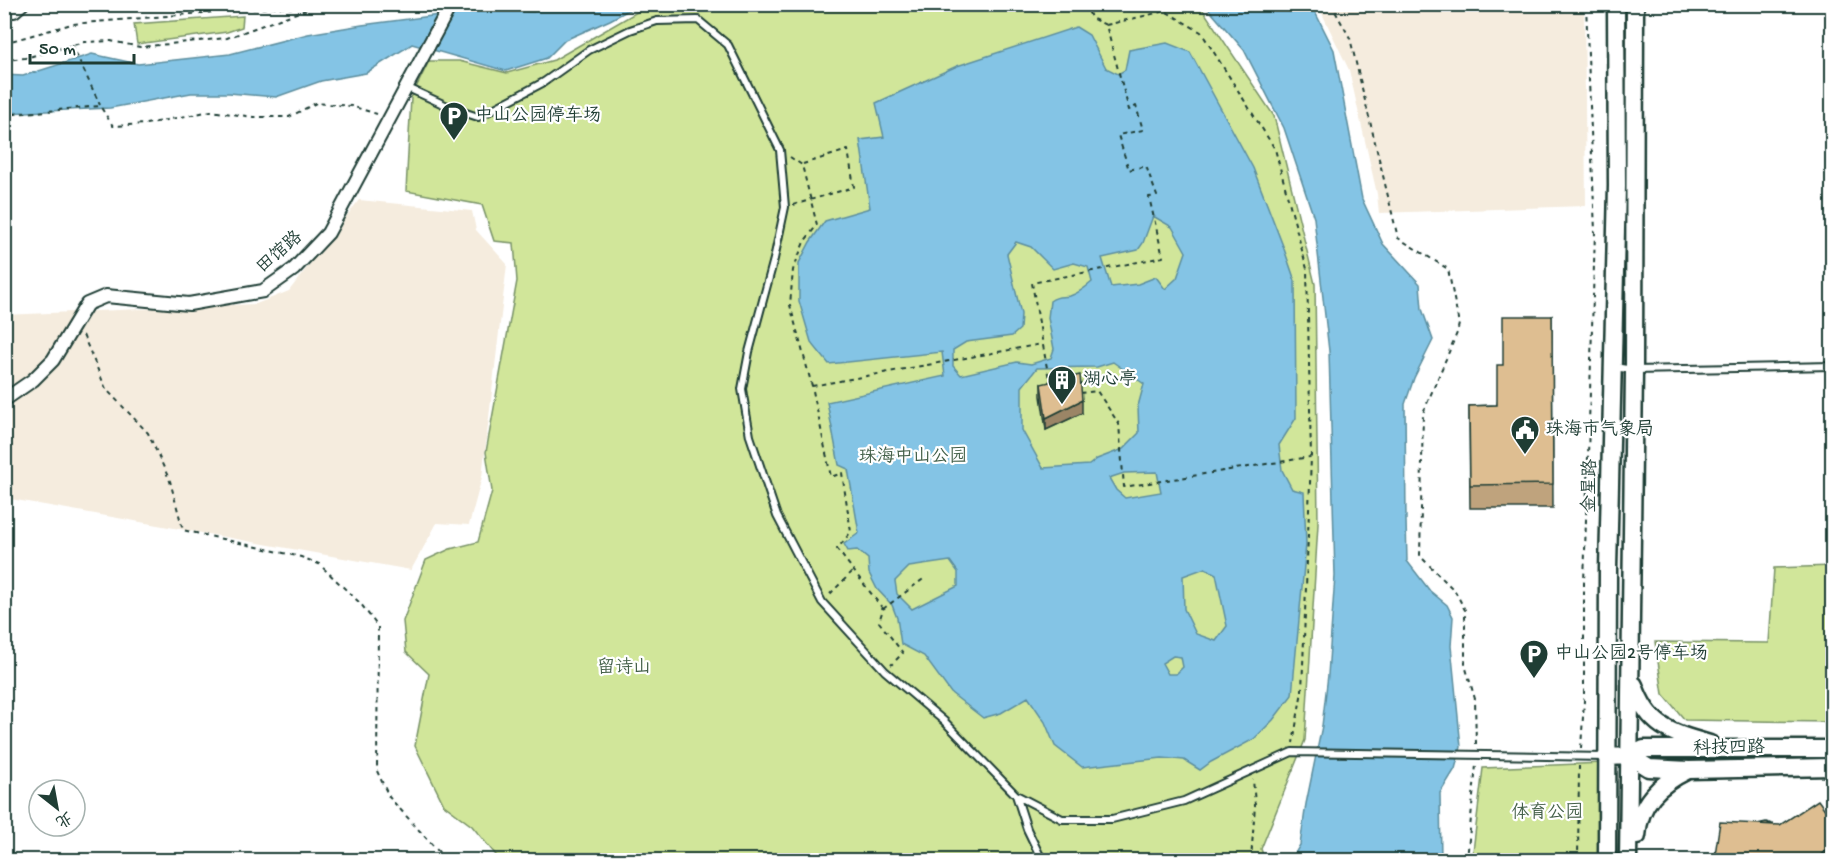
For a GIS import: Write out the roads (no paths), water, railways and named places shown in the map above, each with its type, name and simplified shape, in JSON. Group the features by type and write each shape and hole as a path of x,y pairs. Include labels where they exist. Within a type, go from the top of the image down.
{"street":[{"name":"田馆路","path":"4,400 33,380 53,360 87,304 106,296 189,303 262,291 294,269 328,233 408,88 451,4"},
{"name":"金星路","path":"1607,861 1608,569 1617,186 1616,4"},
{"path":"1628,861 1634,370 1635,4"},
{"path":"1631,675 1640,702 1656,722 1671,732 1710,744 1746,748"},
{"name":"科技四路","path":"1606,757 1630,756 1644,749 1833,749"},
{"name":"科技四路","path":"1630,756 1649,768 1689,770 1833,768"},
{"path":"1637,861 1638,820 1645,806 1657,790 1672,778 1689,770"}],"lane":[{"path":"408,88 478,117 544,82 589,50 630,30 657,21 698,20 729,45 780,150 784,207 742,389 750,436 777,516 822,602 885,670 944,721 1016,795 1062,819 1112,819 1184,801 1292,752 1606,757"},
{"path":"1613,367 1634,370 1833,366"},
{"path":"1016,795 1027,829 1042,861"}],"water":[{"path":"554,5 638,5 565,40 547,58 506,71 412,44 366,73 321,81 276,97 191,93 110,108 5,113 4,75 23,76 92,54 138,64 230,54 308,34 362,25 486,9 533,12"},
{"path":"1205,5 1308,5 1315,12 1334,50 1362,199 1383,244 1420,284 1422,309 1433,340 1414,378 1405,404 1407,561 1430,591 1447,605 1453,617 1451,646 1461,747 1455,769 1440,793 1441,860 1291,860 1300,845 1322,726 1328,675 1335,576 1329,351 1314,218 1284,128 1244,50"},
{"path":"1076,27 1089,35 1106,68 1118,74 1125,70 1129,50 1167,43 1190,52 1253,168 1283,246 1295,281 1296,418 1279,445 1282,470 1292,489 1304,492 1306,544 1292,695 1273,720 1254,739 1200,770 1184,760 1162,758 1082,767 1055,746 1045,722 1028,697 1001,713 983,718 951,693 924,656 901,644 897,618 892,605 877,589 869,573 868,559 857,550 848,551 844,544 859,533 848,469 839,465 827,402 945,376 942,352 829,364 811,342 799,301 799,263 825,221 870,208 860,140 884,137 876,103 957,66","holes":["1153,216 1172,227 1186,252 1177,278 1165,289 1156,277 1138,284 1111,287 1102,258 1138,250","1016,242 1031,247 1053,269 1074,263 1088,267 1092,282 1073,295 1058,297 1050,301 1048,318 1054,349 1051,358 1031,364 1017,362 961,375 953,366 953,350 966,342 1012,336 1020,329 1021,314 1007,254","1113,362 1144,384 1138,406 1139,433 1123,449 1097,459 1089,465 1043,468 1022,430 1022,387 1037,368 1097,367","1157,472 1161,492 1125,498 1116,490 1109,478 1124,473","950,561 958,572 958,586 912,609 897,594 895,581 909,567","1205,568 1216,574 1227,626 1216,641 1196,634 1184,609 1183,576","1173,656 1181,657 1183,667 1176,674 1168,674 1162,663"]}],"place":[{"name":"中山公园停车场","path":"454,142"},
{"name":"湖心亭","path":"1062,406"},
{"name":"珠海市气象局","path":"1525,456"},
{"name":"中山公园2号停车场","path":"1534,680"}],"park label":[{"name":"珠海中山公园","path":"913,457"},
{"name":"留诗山","path":"624,668"},
{"name":"体育公园","path":"1547,813"}]}
